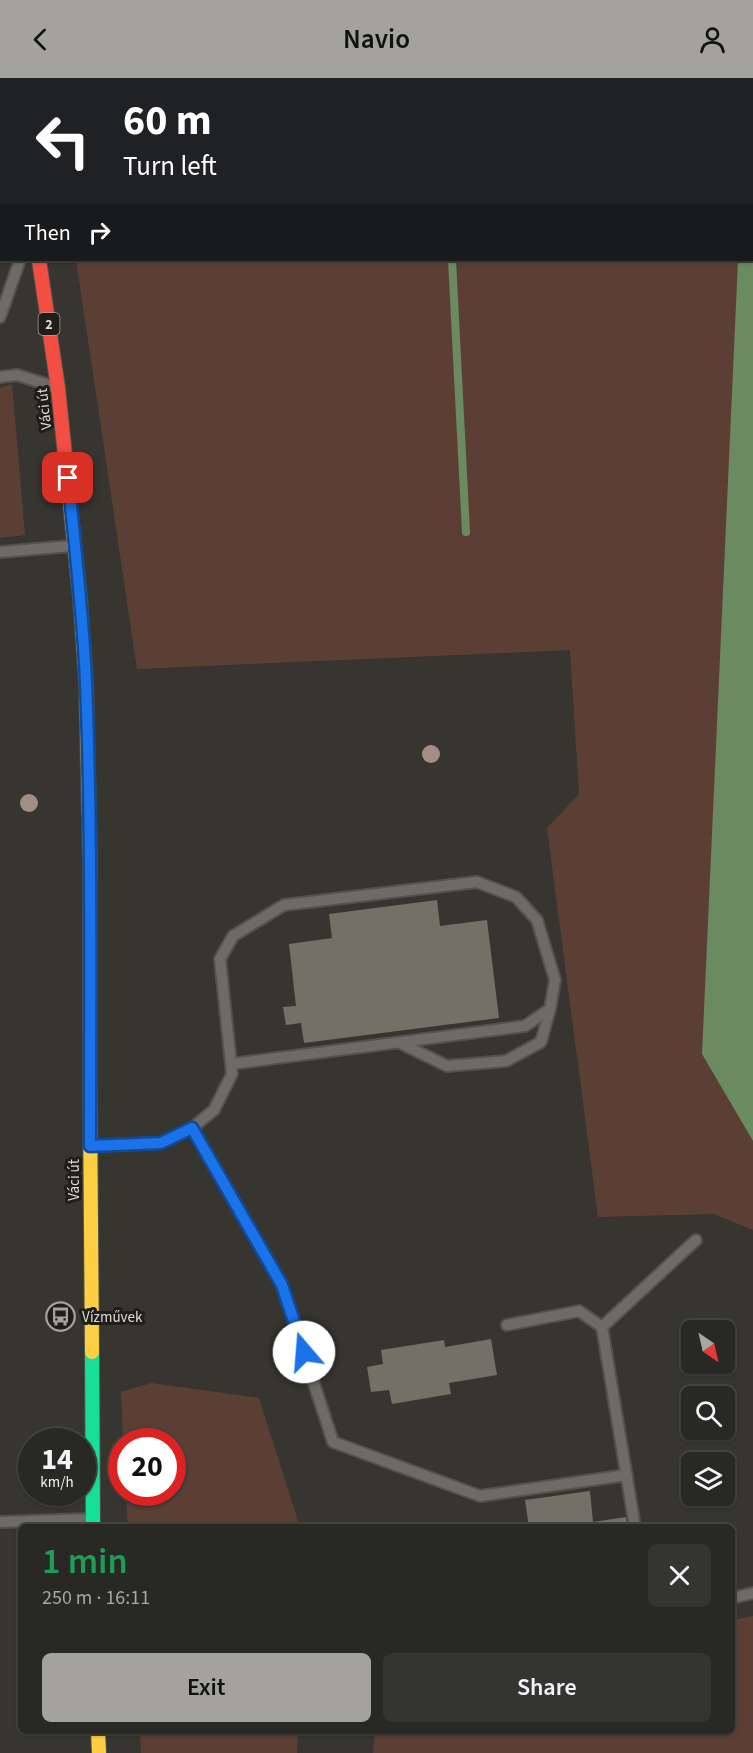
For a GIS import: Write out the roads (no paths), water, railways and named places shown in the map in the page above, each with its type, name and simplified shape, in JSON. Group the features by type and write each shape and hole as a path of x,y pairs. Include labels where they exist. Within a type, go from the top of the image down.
{"main road":[{"name":"Váci út","path":"39,261 58,388 75,545 86,681 91,914 93,1523"},
{"path":"98,1734 99,1753"}],"lane":[{"path":"0,317 20,261"},
{"path":"0,377 18,375 58,388"},
{"path":"0,552 75,545"},
{"path":"90,1146 161,1143 192,1128 214,1110 232,1074 220,959 233,936 284,905 477,882 516,897 537,920 555,980 541,1042 506,1061 447,1066 399,1042"},
{"path":"231,1064 525,1026 550,1009"},
{"path":"192,1128 282,1285 333,1442 480,1496 627,1475"},
{"path":"602,1327 696,1240"},
{"path":"507,1324 579,1311 602,1327 635,1524"},
{"path":"0,1522 93,1523"},
{"path":"735,1597 753,1593"}],"waterway":[{"path":"452,261 466,532"}],"place":[{"name":"Vízművek","path":"61,1317"}]}
